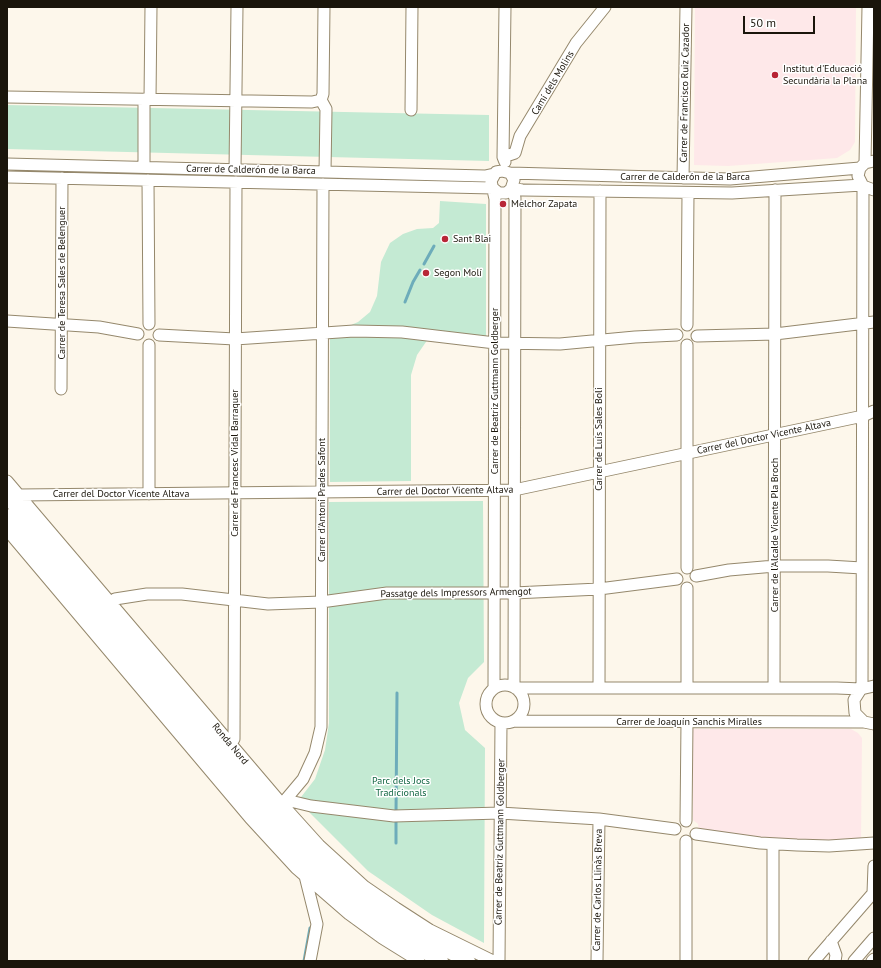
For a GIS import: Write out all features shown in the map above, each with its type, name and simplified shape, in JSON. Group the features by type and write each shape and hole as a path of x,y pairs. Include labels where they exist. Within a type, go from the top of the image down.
{"main road":[{"name":"Ronda Nord","path":"13,496 243,775 312,852 360,894 392,918 426,939 468,961"},
{"path":"7,516 258,813 303,862 354,906 380,925 440,961"}],"street":[{"path":"144,167 151,7"},
{"path":"235,170 237,7"},
{"path":"324,7 323,94 321,100 326,109 325,172"},
{"path":"411,110 412,7"},
{"path":"503,157 491,181 493,188 499,193 506,192 512,188 514,180 509,173 503,157 505,7"},
{"name":"Camí dels Molins","path":"503,157 514,153 520,136 576,43 605,7"},
{"name":"Carrer de Francisco Ruiz Cazador","path":"684,178 686,7"},
{"path":"868,7 866,164 858,176 866,187 869,323 868,417 862,568 862,689 854,700 855,713 869,723"},
{"path":"7,97 312,102 321,100"},
{"name":"Carrer de Calderón de la Barca","path":"7,164 485,176 495,173"},
{"name":"Carrer de Calderón de la Barca","path":"509,173 730,178 866,164"},
{"path":"495,173 502,170 509,173"},
{"name":"Carrer de Calderón de la Barca","path":"7,177 493,188"},
{"name":"Carrer de Teresa Sales de Belenguer","path":"61,388 62,178"},
{"path":"148,180 149,324"},
{"name":"Carrer de Francesc Vidal Barraquer","path":"231,744 234,739 236,182"},
{"name":"Carrer d'Antoni Prades Safont","path":"284,802 303,779 315,753 321,727 322,184"},
{"name":"Carrer de Calderón de la Barca","path":"512,188 522,190 732,193 866,187"},
{"name":"Carrer de Beatriz Guttmann Goldberger","path":"493,188 495,343 494,688"},
{"name":"Carrer de Beatriz Guttmann Goldberger","path":"512,188 515,198 515,688"},
{"name":"Carrer de l'Alcalde Vicente Pla Broch","path":"774,688 775,190"},
{"name":"Carrer de Luís Sales Boli","path":"599,687 600,191"},
{"path":"687,325 688,193"},
{"path":"7,321 61,323 99,327 138,334"},
{"path":"697,336 775,334 869,323"},
{"path":"149,324 157,327 159,335 156,342 148,345 140,341 138,334 141,327 149,324"},
{"path":"687,325 695,329 697,336 693,343 687,345 681,343 677,335 679,328 687,325"},
{"path":"159,335 235,340 322,335 354,331 402,332 495,343 560,344 635,337 677,335"},
{"path":"148,345 149,494"},
{"path":"687,345 687,568"},
{"name":"Carrer del Doctor Vicente Altava","path":"13,496 514,490 868,417 874,411"},
{"name":"Ronda Nord","path":"7,481 13,496 231,744 284,802 319,845 364,886 430,930 493,961"},
{"path":"7,530 250,818 306,876 349,914 419,961"},
{"path":"696,576 730,570 775,566 828,566 862,568"},
{"path":"687,568 693,571 696,576 694,584 687,588 680,585 677,579 680,571 687,568"},
{"name":"Passatge dels Impressors Armengot","path":"116,599 147,594 161,594 235,599 268,604 322,602 387,593 494,594 599,589 677,579"},
{"path":"687,588 687,687"},
{"path":"515,688 523,699 522,712 513,721 501,723 491,718 486,708 487,697 494,688 504,685 515,688 687,687 862,689 874,686"},
{"name":"Carrer de Joaquín Sanchis Miralles","path":"513,721 869,723"},
{"path":"686,820 687,722"},
{"name":"Carrer de Beatriz Guttmann Goldberger","path":"499,961 501,723"},
{"path":"284,802 397,816 500,814 599,824 675,829"},
{"path":"675,829 679,823 686,820"},
{"path":"686,820 694,825 696,834"},
{"name":"Carrer de Carlos Llinàs Breva","path":"597,961 599,824"},
{"path":"675,829 678,838 686,841 692,839 696,834"},
{"path":"696,834 773,844 829,846 874,843"},
{"path":"686,841 686,961"},
{"path":"773,844 773,961"},
{"path":"814,961 873,892 874,866"},
{"path":"306,876 317,924 310,961"},
{"path":"854,961 874,938"},
{"path":"831,941 836,955 835,961"}],"shaded area":[{"name":"Institut d'Educació Secundària la Plana","path":"695,7 856,7 855,142 850,150 837,158 728,166 694,165"},
{"path":"693,729 851,729 858,733 862,738 861,841 796,842 699,833 698,824 693,820"}],"green space":[{"path":"7,105 489,115 489,161 7,149"},
{"path":"440,201 486,204 486,345 428,339 417,355 411,375 411,481 330,482 330,330 342,329 358,322 370,312 377,296 381,262 390,243 403,234 417,229 433,228 439,223"},
{"name":"Parc dels Jocs Tradicionals","path":"483,501 484,662 468,678 459,703 465,730 485,748 484,943 432,915 368,871 298,801 315,779 325,750 329,723 329,502"}],"waterway":[{"path":"424,264 434,246"},
{"path":"405,302 413,282 420,270"},
{"path":"396,814 397,693"},
{"path":"396,819 396,843"},
{"path":"304,961 310,928"}],"place":[{"name":"Institut d'Educació Secundària la Plana","path":"775,75"},
{"name":"Melchor Zapata","path":"503,204"},
{"name":"Sant Blai","path":"445,239"},
{"name":"Segon Molí","path":"426,273"}]}
